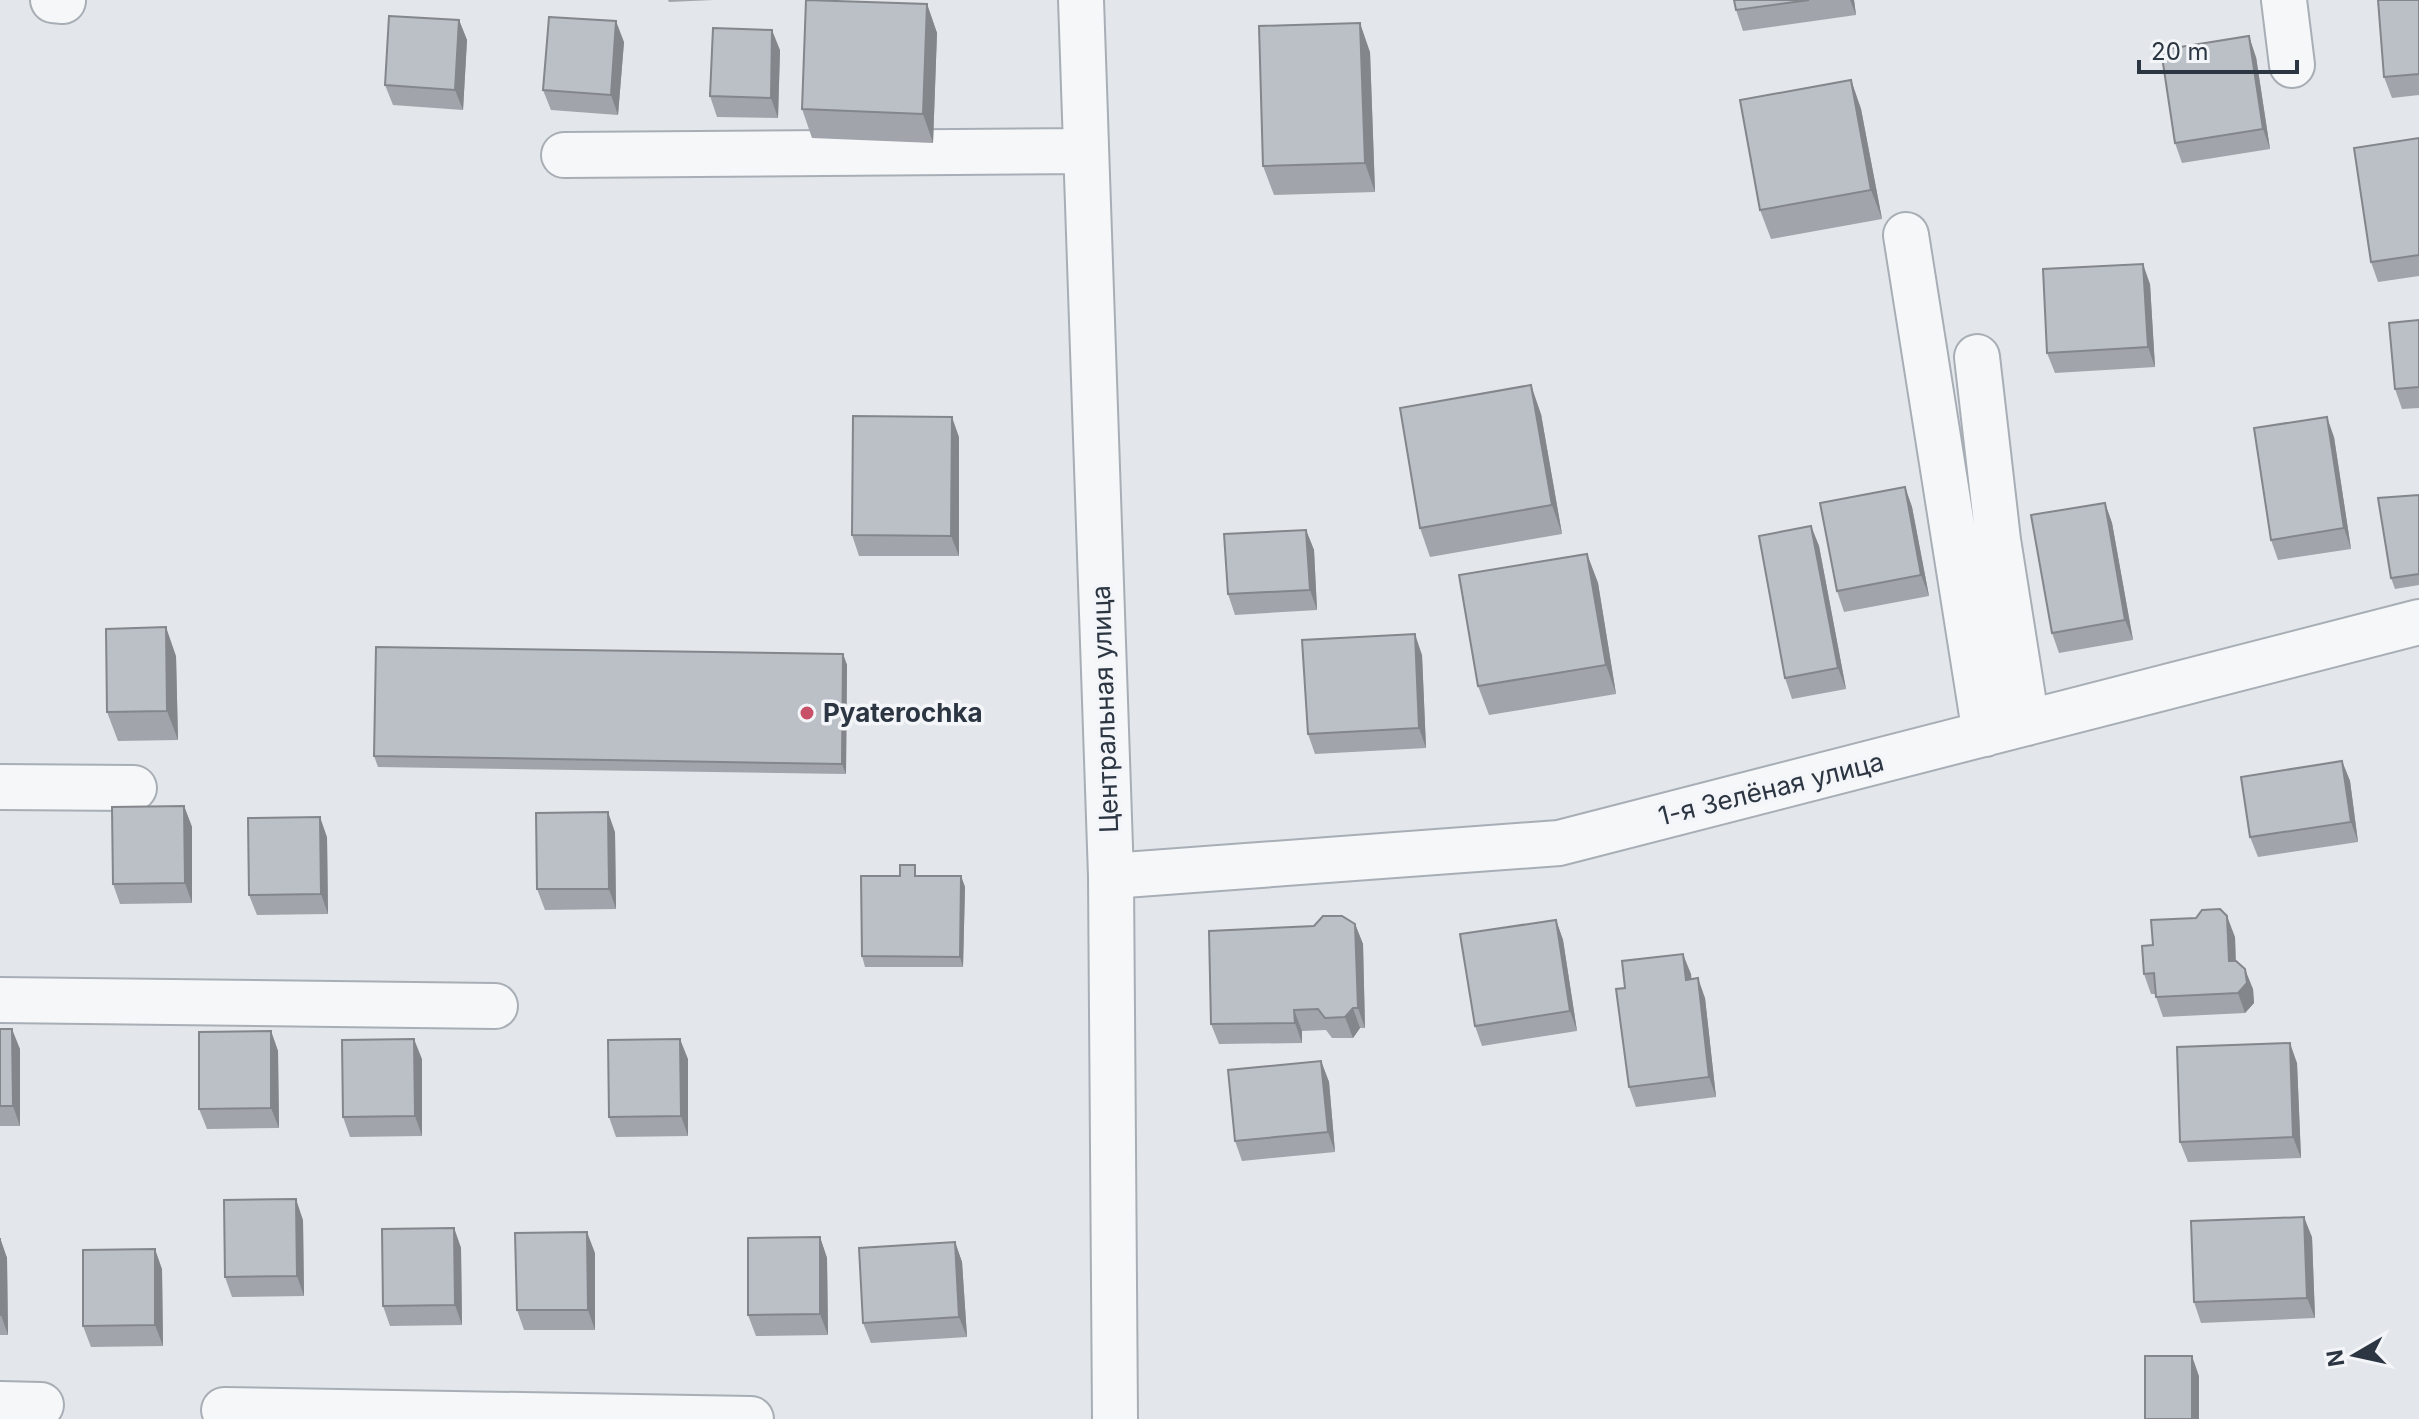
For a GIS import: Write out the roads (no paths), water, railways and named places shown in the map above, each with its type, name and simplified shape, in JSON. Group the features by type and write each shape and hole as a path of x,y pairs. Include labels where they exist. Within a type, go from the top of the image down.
{"street":[{"path":"53,0 63,1"},
{"name":"Центральная улица","path":"1081,0 1111,876 1115,1419"},
{"path":"2284,0 2292,65"},
{"path":"564,155 1085,151"},
{"path":"1906,235 1985,734"},
{"path":"1977,357 1998,540 2027,723"},
{"name":"1-я Зелёная улица","path":"1111,876 1559,843 2419,622"},
{"path":"0,787 134,788"},
{"path":"0,1000 495,1006"},
{"path":"224,1410 751,1419"}],"place":[{"name":"Pyaterochka","path":"807,713"}]}
